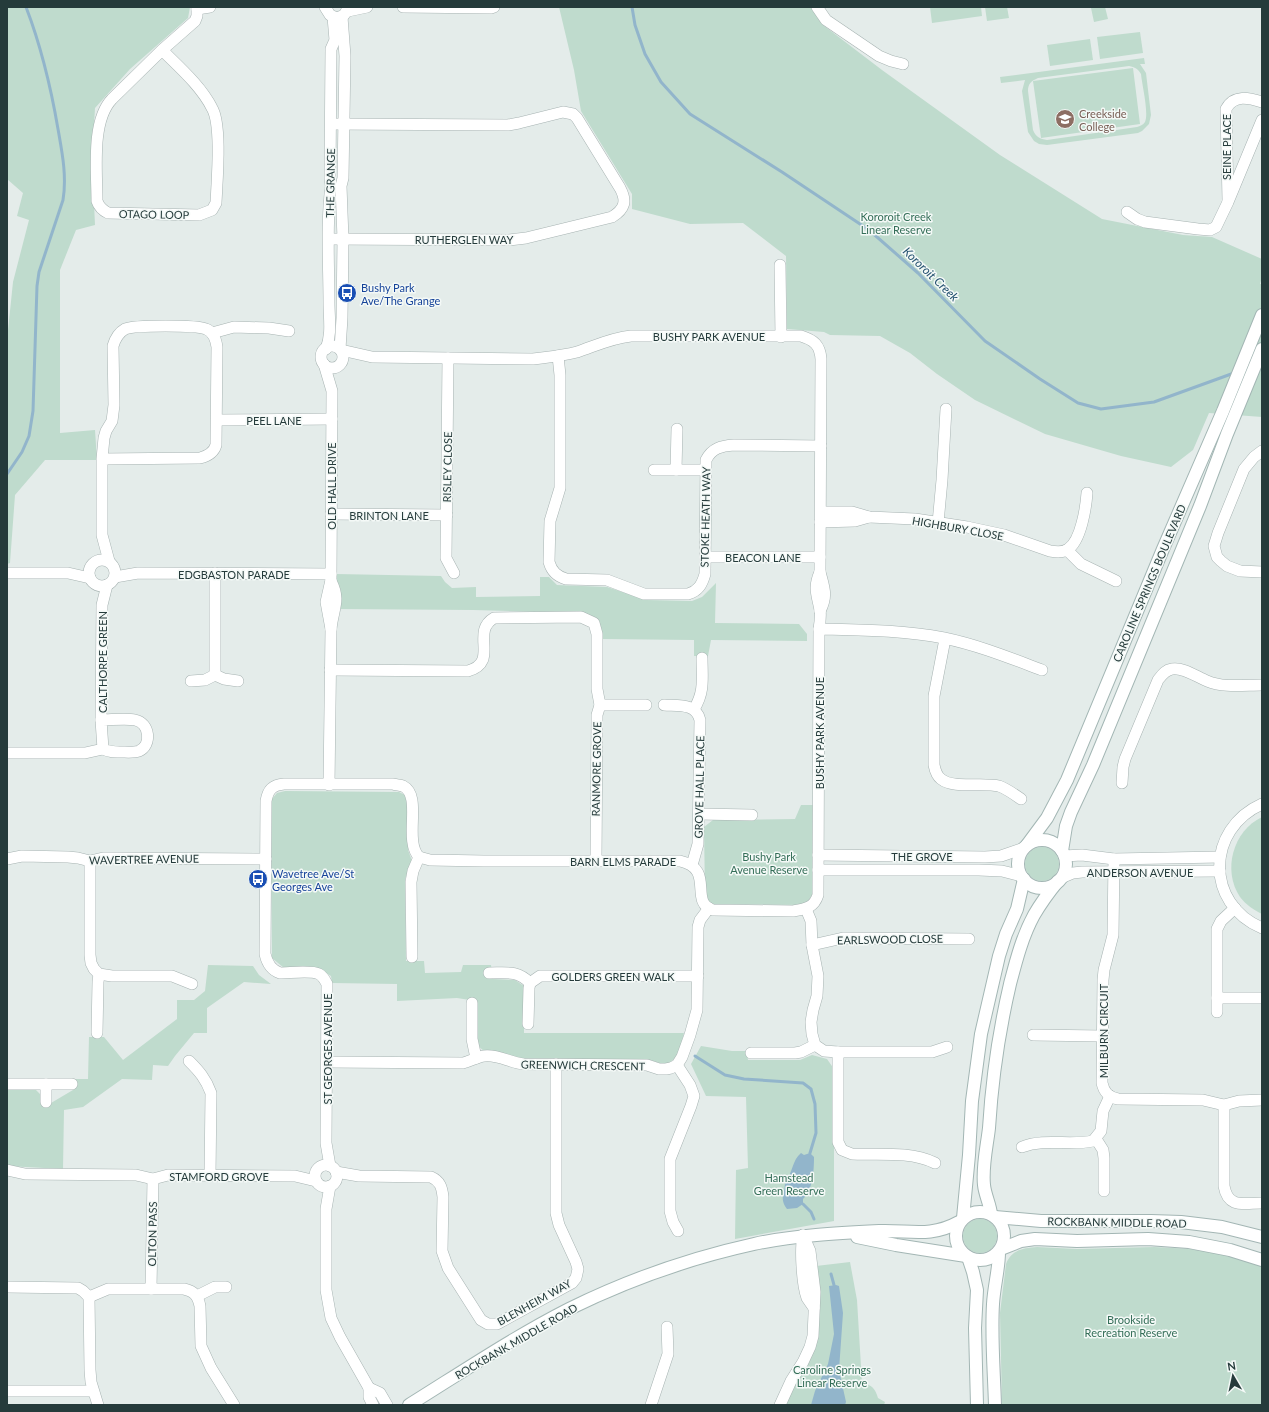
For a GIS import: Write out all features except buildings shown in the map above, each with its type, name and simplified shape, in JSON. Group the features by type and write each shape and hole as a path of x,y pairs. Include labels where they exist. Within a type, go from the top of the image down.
{"main road":[{"name":"CAROLINE SPRINGS BOULEVARD","path":"1026,847 1057,802 1067,780 1168,536 1223,411 1261,317"},
{"name":"CAROLINE SPRINGS BOULEVARD","path":"1063,854 1066,826 1071,812 1093,765 1200,506 1262,348"},
{"path":"995,1405 992,1319 993,1301 1000,1250 1005,1235 1003,1228 993,1216 984,1186 993,1074 1004,1010 1025,934 1045,897 1060,879 1066,867 1063,854 1057,845 1042,840 1034,841 1026,847 1020,855 1018,862 1019,869 1023,877 1030,884 1037,887 1044,887 1052,885 1060,879"},
{"path":"1000,1250 994,1256 981,1261 967,1257 960,1251 955,1237 956,1229 961,1220 969,1155 972,1101 981,1034 997,962 1006,934 1017,908 1023,877"},
{"path":"961,1220 968,1215 979,1211 993,1216"},
{"name":"ROCKBANK MIDDLE ROAD","path":"993,1216 1041,1221 1181,1222 1222,1227 1262,1237"},
{"name":"ROCKBANK MIDDLE ROAD","path":"409,1405 526,1332 569,1309 622,1285 664,1269 708,1255 755,1244 803,1236 882,1231 925,1233 938,1231 961,1220"},
{"name":"ROCKBANK MIDDLE ROAD","path":"836,1233 896,1246 967,1257"},
{"name":"ROCKBANK MIDDLE ROAD","path":"1000,1250 1021,1241 1035,1239 1077,1241 1148,1239 1189,1242 1230,1250 1262,1260"},
{"path":"967,1257 976,1280 977,1290 975,1328 977,1405"}],"street":[{"path":"197,8 210,7"},
{"path":"334,11 367,7"},
{"path":"403,7 494,7"},
{"path":"817,7 826,20 879,56 903,64"},
{"name":"OTAGO LOOP","path":"162,50 199,90 213,109 217,132 216,203 212,210 199,215 108,213 99,206 97,201 97,133 102,113 106,105 112,99 162,50 194,21 197,16 197,8"},
{"name":"THE GRANGE","path":"334,11 345,56 343,178 341,186 343,239 336,323 340,350"},
{"name":"THE GRANGE","path":"334,11 335,40 331,49 329,314 336,323"},
{"name":"SEINE PLACE","path":"1228,202 1226,187 1226,109 1230,102 1236,99 1251,99 1262,102"},
{"name":"RUTHERGLEN WAY","path":"329,239 509,240 526,238 612,217 620,211 624,201 624,195 577,118 569,112 559,112 508,125 331,124"},
{"path":"1127,212 1137,219 1145,222 1210,230 1216,227 1262,120"},
{"path":"780,264 781,337"},
{"name":"THE GRANGE","path":"326,348 336,323"},
{"path":"7,573 68,573 96,576 112,582 113,569 102,535 102,459 104,438 112,421 114,405 113,346 118,334 130,327 137,326 192,327 207,329 212,333 216,339 218,347 215,450 204,457 102,459"},
{"path":"212,333 234,328 268,328 289,331"},
{"name":"BUSHY PARK AVENUE","path":"340,350 372,357 533,359 576,352 612,339 631,336 801,336 816,343 821,352 820,572 825,590 825,599 820,611 819,629 818,856"},
{"path":"331,346 340,350 343,357 337,367 330,368 324,364 321,358 323,351 326,348 331,346"},
{"name":"STOKE HEATH WAY","path":"558,356 560,375 560,488 550,521 549,562 551,569 560,577 566,579 607,580 644,594 693,593 701,585 705,574 706,460 713,449 734,445 821,446"},
{"name":"BUSHY PARK AVENUE","path":"340,364 372,357"},
{"name":"RISLEY CLOSE","path":"448,358 446,558 454,573"},
{"name":"OLD HALL DRIVE","path":"324,364 332,391"},
{"name":"OLD HALL DRIVE","path":"329,784 330,629 337,599 331,577 332,391 340,364"},
{"path":"938,523 946,409"},
{"name":"PEEL LANE","path":"217,420 332,419"},
{"path":"676,429 676,470"},
{"path":"1262,451 1254,457 1244,469 1214,546 1220,562 1240,571 1262,572"},
{"path":"654,470 706,470"},
{"path":"1087,493 1083,519 1075,540 1067,550 1081,564 1116,581"},
{"name":"BRINTON LANE","path":"331,514 447,515"},
{"name":"HIGHBURY CLOSE","path":"820,517 855,521 869,517 915,519 968,527 1004,535 1050,551 1056,552 1067,550"},
{"name":"CALTHORPE GREEN","path":"101,720 135,720 140,722 147,731 148,737 146,743 142,749 137,752 109,752 103,749 101,720 102,605 96,576 102,535"},
{"name":"BEACON LANE","path":"705,557 820,557"},
{"name":"EDGBASTON PARADE","path":"96,576 102,559 113,569 138,574 215,573 331,577"},
{"path":"215,573 215,674"},
{"name":"RANMORE GROVE","path":"330,670 475,669 483,660 485,625 494,618 581,617 594,623 597,634 597,689 600,705 596,722 596,861"},
{"path":"819,629 885,631 945,639 986,650 1042,670"},
{"path":"945,639 934,696 934,765 937,774 941,779 948,783 999,786 1021,799"},
{"path":"664,705 684,706 694,709 701,696 702,690 702,658"},
{"path":"1122,783 1125,759 1158,680 1162,674 1167,671 1178,669 1211,683 1262,685"},
{"path":"215,674 224,679 238,681"},
{"path":"191,681 205,680 215,674"},
{"path":"600,705 646,705"},
{"name":"GROVE HALL PLACE","path":"692,865 696,856 698,844 699,814 700,720 694,709"},
{"path":"7,753 85,753 103,749"},
{"name":"ST GEORGES AVENUE","path":"373,1405 369,1397 369,1388 331,1318 326,1290 327,984 325,979 319,974 280,973 272,968 267,962 265,954 267,794 271,788 284,784 393,784 402,786 412,798 412,841 415,853 419,857"},
{"path":"1262,804 1252,808 1235,824 1225,840 1220,864 1223,888 1228,901 1252,923 1262,928"},
{"path":"699,814 752,815"},
{"name":"THE GROVE","path":"818,856 985,857 1001,856 1026,847"},
{"name":"WAVERTREE AVENUE","path":"7,852 22,856"},
{"name":"ANDERSON AVENUE","path":"1063,854 1114,859 1220,864"},
{"name":"WAVERTREE AVENUE","path":"7,859 22,856 68,857 90,861 103,858 266,859"},
{"path":"678,1231 673,1222 670,1211 670,1159 692,1106 694,1096 690,1086 677,1065 682,1057 690,1035 697,1010 698,927 700,920 709,908 713,910 791,911 806,909 812,906 818,895 818,856"},
{"path":"412,957 411,882 412,871 419,857"},
{"name":"BARN ELMS PARADE","path":"419,857 432,860 680,861 692,865 698,871 700,876 702,899 705,906 709,908"},
{"name":"MILBURN CIRCUIT","path":"1110,1096 1105,1092 1102,1082 1102,1036 1104,970 1113,935 1114,859"},
{"path":"90,861 90,961 94,969 99,974 112,976 172,976 192,984"},
{"name":"ANDERSON AVENUE","path":"1060,879 1073,873 1082,872 1114,872 1220,864"},
{"name":"THE GROVE","path":"818,870 979,870 1001,871 1023,877"},
{"path":"1217,1012 1217,929 1221,921 1235,908"},
{"path":"806,909 811,922 812,945 817,968 818,982 811,1022 815,1045 824,1051 838,1052 932,1052 947,1047"},
{"name":"EARLSWOOD CLOSE","path":"812,945 843,938 969,939"},
{"path":"489,973 513,973 519,975 530,983 528,993 528,1024"},
{"path":"97,1033 99,974"},
{"name":"GOLDERS GREEN WALK","path":"530,983 540,976 546,975 698,976"},
{"path":"1217,998 1262,998"},
{"path":"472,1003 472,1039 476,1058"},
{"path":"1033,1035 1102,1036"},
{"path":"751,1053 795,1053 801,1052 815,1045"},
{"path":"838,1052 838,1142 842,1150 852,1154 914,1155 935,1163"},
{"name":"GREENWICH CRESCENT","path":"327,1062 463,1063 476,1058 496,1056 514,1063 647,1065 666,1070 677,1065"},
{"path":"189,1061 202,1074 211,1093 210,1176"},
{"name":"BLENHEIM WAY","path":"326,1176 431,1177 439,1182 443,1197 442,1251 448,1268 484,1323 497,1324 572,1283 576,1278 578,1269 576,1262 559,1225 556,1213 556,1064"},
{"path":"7,1084 72,1084"},
{"path":"46,1084 46,1102"},
{"path":"1022,1147 1040,1142 1093,1141 1101,1131 1102,1114 1110,1096 1118,1099 1203,1100 1224,1105 1239,1101 1262,1100"},
{"path":"1224,1105 1224,1186 1227,1198 1234,1203 1262,1203"},
{"path":"1096,1138 1103,1150 1104,1192"},
{"name":"STAMFORD GROVE","path":"7,1170 25,1174"},
{"name":"STAMFORD GROVE","path":"7,1177 25,1174 136,1175 153,1179 168,1175 326,1176"},
{"name":"OLTON PASS","path":"151,1288 153,1179"},
{"path":"780,1405 791,1380 803,1362 813,1336 815,1292 810,1251 803,1236"},
{"path":"7,1287 78,1288 89,1297 90,1370 93,1391 98,1405"},
{"path":"196,1296 215,1287 226,1287"},
{"path":"89,1297 108,1289 151,1288 191,1290 199,1299 200,1340 202,1346 211,1368 234,1405"},
{"path":"651,1405 668,1354 667,1327"},
{"name":"ST GEORGES AVENUE","path":"369,1388 380,1393 388,1405"},
{"path":"7,1391 93,1391"}],"green space":[{"path":"7,7 190,7 188,18 130,69 95,108 92,161 95,225 76,230 60,270 60,433 95,430 97,460 45,460 15,495 10,563 7,564 7,340 13,282 29,220 17,216 23,193 7,179"},
{"name":"Kororoit Creek Linear Reserve","path":"559,7 813,7 823,25 882,70 1000,155 1102,219 1183,235 1212,237 1262,259 1262,277 1260,284 1262,284 1262,417 1209,413 1193,450 1171,467 1121,456 1045,434 975,400 910,353 880,336 830,335 824,332 787,329 786,256 743,223 690,224 632,209 632,194 581,111 574,70"},
{"path":"930,7 981,7 982,16 932,23"},
{"path":"985,7 1007,7 1009,18 987,21"},
{"path":"1105,7 1108,19 1094,22 1091,8"},
{"path":"1140,32 1143,53 1100,59 1097,37"},
{"path":"1090,39 1093,60 1050,66 1047,45"},
{"path":"1144,58 1145,64 1140,64 1146,73 1151,115 1149,124 1138,133 1047,145 1039,144 1034,141 1028,132 1022,91 1025,80 1001,83 1000,77","holes":["1129,66 1136,68 1141,74 1146,112 1145,122 1142,125 1047,140 1040,138 1035,134 1033,130 1028,91 1029,85 1033,80 1038,78"]},
{"path":"1133,68 1140,124 1041,138 1033,81"},
{"path":"336,574 441,576 452,588 476,587 476,597 540,596 540,577 549,577 557,585 607,587 647,600 692,601 702,597 716,583 715,623 799,624 807,634 807,641 711,640 708,656 694,656 694,640 602,639 601,627 597,621 581,613 473,610 336,609"},
{"path":"285,791 399,792 405,795 408,802 408,850 412,861 405,879 406,961 424,961 425,973 461,972 463,965 491,965 493,979 515,980 524,986 524,1033 684,1033 677,1055 666,1065 650,1060 519,1059 484,1051 478,1046 476,1001 457,998 397,1001 397,984 332,983 331,976 318,969 284,968 272,958 271,800 277,793"},
{"name":"Bushy Park Avenue Reserve","path":"801,805 813,805 812,895 807,903 801,905 711,904 705,896 704,827 713,820 795,819"},
{"path":"1262,817 1262,914 1250,907 1240,897 1232,875 1231,864 1233,852 1238,841 1252,823"},
{"path":"1042,847 1054,852 1059,864 1054,876 1042,881 1030,876 1025,864 1030,852"},
{"path":"208,965 253,966 259,975 271,984 244,982 207,1008 207,1033 194,1033 168,1066 153,1065 152,1080 122,1079 83,1107 64,1110 63,1169 7,1166 7,1089 35,1089 40,1094 41,1103 51,1103 73,1090 73,1079 88,1079 89,1037 104,1037 123,1060 177,1019 177,1000 194,1000 205,991"},
{"name":"Hamstead Green Reserve","path":"701,1046 732,1051 747,1051 748,1060 800,1060 812,1055 827,1059 834,1069 834,1221 735,1239 736,1170 748,1168 746,1097 706,1096 691,1064"},
{"path":"980,1219 992,1224 997,1236 992,1248 980,1253 968,1248 963,1236 968,1224"},
{"name":"Brookside Recreation Reserve","path":"1154,1247 1191,1249 1227,1254 1262,1265 1262,1405 1002,1405 1000,1313 1006,1264 1008,1259 1014,1253 1027,1248 1077,1249"},
{"name":"Caroline Springs Linear Reserve","path":"850,1262 857,1300 862,1383 873,1388 878,1398 885,1402 884,1405 785,1405 817,1341 819,1327 816,1266"}],"water":[{"path":"801,1153 804,1155 810,1153 814,1157 811,1185 803,1199 803,1204 797,1208 787,1209 783,1202 785,1182 790,1175 796,1159"},
{"path":"829,1286 839,1286 843,1313 839,1370 846,1402 845,1405 811,1405 815,1391 828,1364 834,1334"}],"waterway":[{"path":"7,474 22,452 29,436 33,411 37,286 39,272 63,200 64,191 62,155 52,98 41,52 26,7"},
{"name":"Kororoit Creek","path":"632,7 635,25 645,54 661,82 690,114 782,172 869,230 918,273 985,341 1078,403 1101,409 1154,402 1234,373"},
{"path":"695,1056 725,1075 744,1079 803,1083 811,1089 815,1104 816,1133 810,1153"},
{"path":"803,1204 811,1212 814,1219"},
{"path":"831,1274 834,1285"}],"place":[{"name":"Creekside College","path":"1065,119"},
{"name":"Bushy Park Ave/The Grange","path":"347,293"},
{"name":"Wavetree Ave/St Georges Ave","path":"258,879"}]}
